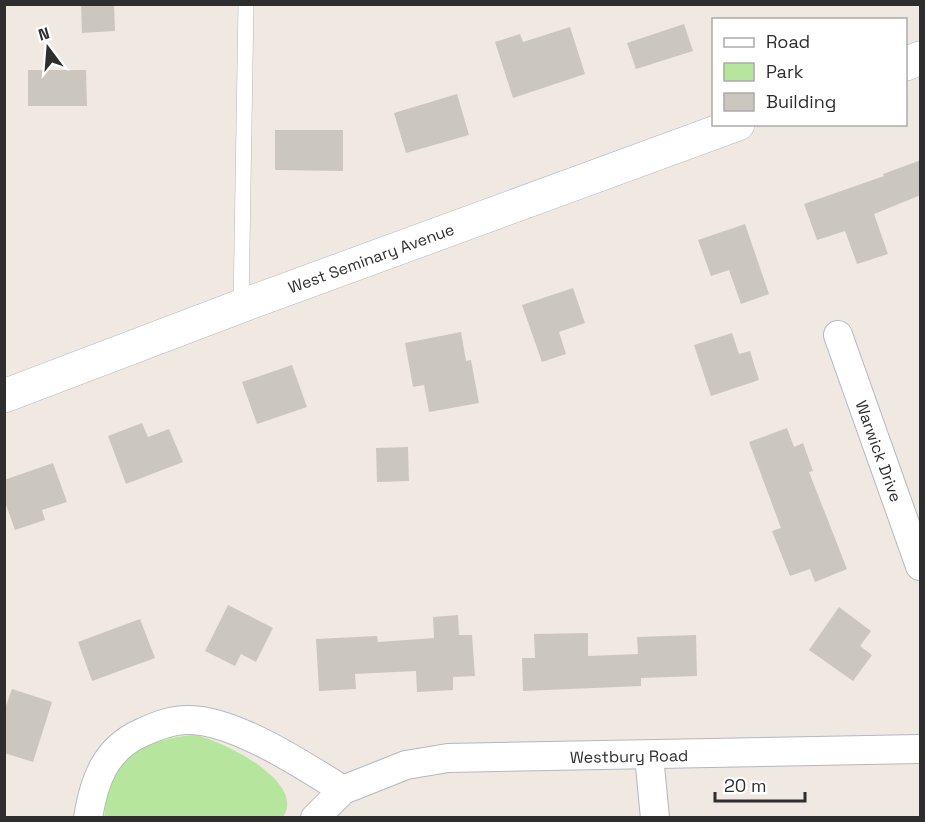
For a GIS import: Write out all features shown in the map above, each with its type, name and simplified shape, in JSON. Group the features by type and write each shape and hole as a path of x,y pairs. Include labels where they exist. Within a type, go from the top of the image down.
{"main road":[{"path":"907,64 921,58"},
{"name":"West Seminary Avenue","path":"4,396 241,306 733,126"}],"street":[{"name":"Warwick Drive","path":"837,335 921,566"},
{"path":"88,818 94,786 110,756 131,737 160,724 188,719 214,723 238,732 306,767 343,790"},
{"name":"Westbury Road","path":"315,818 343,790 406,765 448,758 649,756 921,748"},
{"path":"649,756 655,818"}],"lane":[{"path":"241,306 246,4"}],"green space":[{"path":"195,735 224,745 241,754 273,777 283,790 287,804 283,817 104,818 110,785 124,763 134,754 157,742"}],"building":[{"path":"81,4 114,4 115,31 82,33"},
{"path":"684,24 693,51 636,69 627,43"},
{"path":"570,27 585,74 513,98 495,42 520,34 523,42"},
{"path":"28,70 86,70 87,106 28,106"},
{"path":"457,94 469,135 406,153 394,113"},
{"path":"275,130 343,130 343,171 275,170"},
{"path":"921,160 921,195 874,214 888,254 857,264 845,231 817,240 804,204 884,176 883,174"},
{"path":"745,224 769,294 741,304 729,270 711,276 698,240"},
{"path":"573,288 585,323 559,332 566,354 542,362 522,305"},
{"path":"461,332 466,361 471,360 479,403 429,412 424,385 413,387 405,343"},
{"path":"732,333 739,354 750,351 759,380 711,396 694,345"},
{"path":"292,365 307,407 257,424 242,382"},
{"path":"142,423 148,437 169,429 183,462 126,484 108,436"},
{"path":"787,428 794,447 803,443 813,471 809,472 847,569 815,582 810,569 790,576 772,531 781,528 749,442"},
{"path":"408,447 409,481 377,482 376,448"},
{"path":"53,463 67,502 42,510 45,520 15,530 4,499 4,480"},
{"path":"228,605 273,628 256,662 241,654 235,666 205,651"},
{"path":"839,607 871,631 860,646 872,655 853,681 809,650"},
{"path":"458,615 459,635 472,635 475,676 453,677 453,690 417,692 416,671 355,674 356,689 319,691 316,639 377,636 378,642 434,638 433,617"},
{"path":"140,619 155,658 92,681 78,642"},
{"path":"588,633 588,656 638,654 637,637 696,635 697,676 641,678 641,686 523,691 522,658 535,658 534,634"},
{"path":"12,689 52,702 33,762 4,753 4,711"}]}
